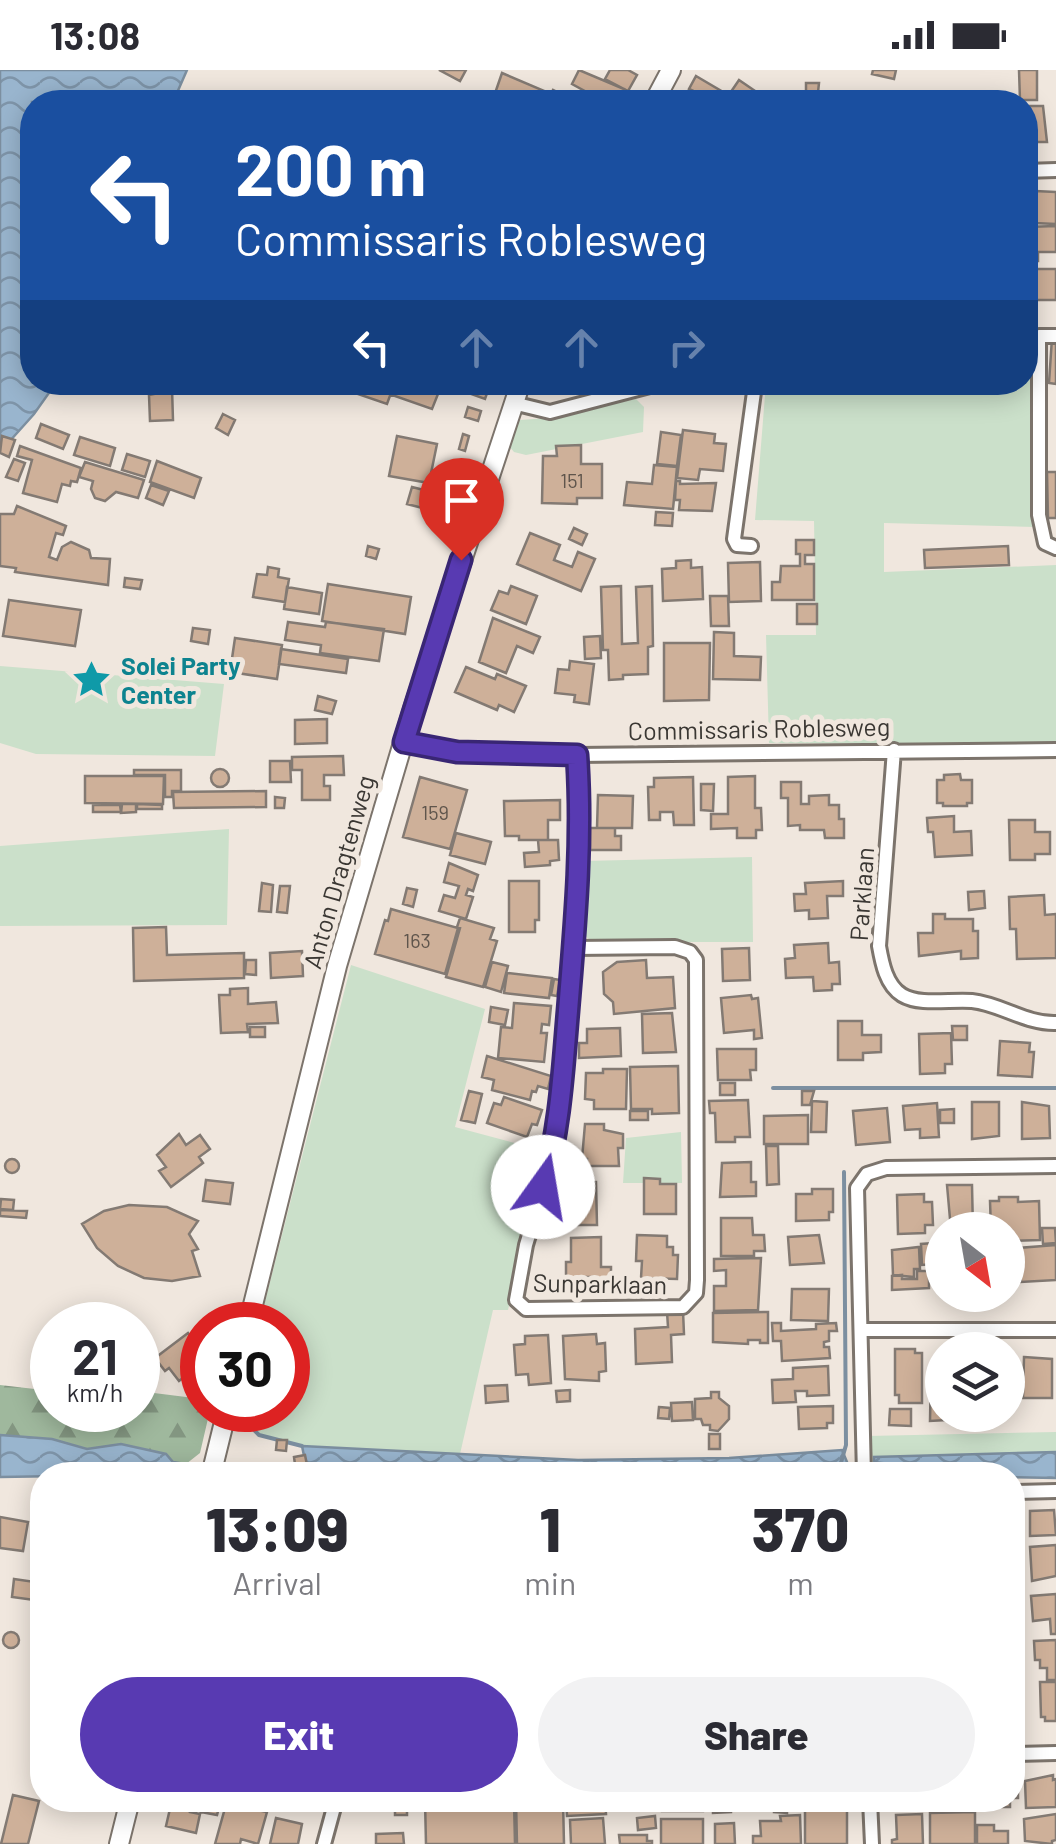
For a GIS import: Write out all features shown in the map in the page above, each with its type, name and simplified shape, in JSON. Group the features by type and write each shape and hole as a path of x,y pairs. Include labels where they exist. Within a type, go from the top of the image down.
{"main road":[{"name":"Anton Dragtenweg","path":"254,1302 337,966 404,742 516,395"},
{"path":"214,1462 222,1432"},
{"path":"119,1844 127,1812"}],"street":[{"path":"1051,546 1039,515 1038,336 1056,336"},
{"path":"513,403 550,412 615,395"},
{"path":"751,546 737,545 734,539 754,395"},
{"name":"Commissaris Roblesweg","path":"404,742 457,752 577,755 1056,750"},
{"name":"Parklaan","path":"894,750 879,946 892,987 904,998 976,1001 1043,1023 1056,1022"},
{"name":"Sunparklaan","path":"573,948 675,948 690,952 696,960 697,1280 696,1293 684,1307 526,1309 516,1300 526,1245 552,1158 573,948 578,858 577,755"},
{"path":"864,1462 857,1188 866,1174 886,1168 1056,1166"},
{"path":"861,1330 1056,1330"},
{"path":"1025,1492 1056,1491"},
{"path":"1025,1754 1056,1753"},
{"path":"324,1844 333,1812"},
{"path":"871,1812 872,1844"}],"green space":[{"path":"765,395 1034,395 1035,527 884,523 884,572 1056,565 1056,745 769,743 766,635 816,635 814,521 755,520"},
{"path":"636,399 644,407 643,432 526,455 509,446 513,427 520,420 548,418"},
{"path":"0,666 224,684 215,756 36,754 0,743"},
{"path":"229,829 227,925 0,926 0,846"},
{"path":"752,857 753,942 593,942 585,936 581,926 584,861"},
{"path":"351,965 485,1009 455,1127 545,1151 508,1310 493,1310 460,1454 302,1446 259,1435 256,1432 310,1432 310,1302 265,1302"},
{"path":"681,1132 682,1183 623,1183 626,1138"},
{"path":"0,1385 30,1388 30,1432 160,1432 160,1394 180,1396 180,1432 205,1432 200,1453 189,1462 173,1462 166,1454 121,1444 87,1449 52,1439 0,1435"},
{"path":"1056,1432 1056,1452 875,1457 876,1462 869,1462 868,1436"}],"water":[{"path":"0,70 187,70 178,90 20,90 20,395 47,395 0,452"},
{"path":"0,1435 52,1439 87,1449 121,1444 166,1454 173,1462 30,1462 30,1477 0,1477"},
{"path":"302,1446 578,1460 729,1458 842,1450 847,1462 305,1462"},
{"path":"1056,1452 1056,1478 1025,1477 1025,1462 874,1462 874,1457"}],"building":[{"path":"439,70 466,70 460,81"},
{"path":"579,70 624,89 583,90 572,84"},
{"path":"610,70 628,70 637,75 629,90 605,79"},
{"path":"873,70 896,70 894,79 872,74"},
{"path":"1019,70 1037,70 1037,90 1020,90"},
{"path":"502,73 542,90 496,90"},
{"path":"696,76 720,90 691,90"},
{"path":"739,80 754,90 732,90"},
{"path":"806,83 819,83 818,90 806,90"},
{"path":"1038,106 1043,106 1047,142 1038,142"},
{"path":"1038,191 1056,192 1056,224 1038,223"},
{"path":"1056,226 1056,252 1038,252 1038,227"},
{"path":"1038,269 1056,269 1056,300 1038,300"},
{"path":"1052,338 1056,338 1056,384 1049,383"},
{"path":"149,395 172,395 173,420 150,421"},
{"path":"361,395 390,395 387,404"},
{"path":"392,395 438,395 432,409"},
{"path":"468,407 481,411 478,421 465,417"},
{"path":"223,414 235,420 228,435 216,428"},
{"path":"41,424 69,435 63,449 36,438"},
{"path":"683,430 715,434 714,443 726,444 723,471 700,469 698,480 677,478"},
{"path":"661,432 681,435 677,466 657,464"},
{"path":"463,434 469,436 465,451 459,449"},
{"path":"2,436 15,440 9,457 0,453"},
{"path":"397,436 437,444 429,483 389,476"},
{"path":"80,437 115,448 110,466 74,455"},
{"path":"581,445 581,464 602,464 602,498 577,498 577,504 542,503 543,456 557,456 556,446"},
{"path":"20,446 81,468 77,482 71,481 70,486 62,484 57,502 23,493 32,460 17,456"},
{"path":"127,454 150,461 145,477 122,470"},
{"path":"14,459 25,463 18,481 6,477"},
{"path":"157,461 201,478 194,498 150,482"},
{"path":"85,462 144,480 138,498 116,492 105,501 95,498 93,481 79,477"},
{"path":"654,465 677,467 673,509 624,505 627,482 652,484"},
{"path":"1047,472 1056,472 1056,518 1048,518"},
{"path":"676,481 716,483 712,511 679,510"},
{"path":"151,485 169,491 163,505 146,498"},
{"path":"412,487 455,498 450,515 407,504"},
{"path":"17,506 66,526 63,535 56,533 49,557 57,560 62,547 71,542 89,550 91,558 110,559 108,585 15,572 16,568 0,566 0,514 14,514"},
{"path":"656,512 673,513 672,526 655,525"},
{"path":"574,528 587,534 582,545 569,539"},
{"path":"530,533 560,545 554,560 572,567 578,552 595,559 581,591 517,564"},
{"path":"796,540 814,540 814,555 805,555 805,564 814,564 814,600 772,600 772,582 780,582 781,566 800,566"},
{"path":"368,546 379,549 376,559 366,556"},
{"path":"1008,546 1009,565 925,568 924,550"},
{"path":"691,560 691,568 702,567 703,599 663,601 662,569 676,568 676,561"},
{"path":"760,562 761,601 729,602 728,563"},
{"path":"268,567 279,569 278,577 289,579 285,602 253,597 257,574 267,575"},
{"path":"125,578 142,580 140,589 124,587"},
{"path":"328,584 411,597 405,634 322,621"},
{"path":"511,586 537,596 526,624 491,610 499,591 508,594"},
{"path":"621,586 622,644 638,643 636,587 652,586 653,646 648,647 648,674 609,680 608,650 603,650 601,587"},
{"path":"287,587 322,593 319,614 284,609"},
{"path":"710,596 728,596 729,626 711,626"},
{"path":"9,600 81,610 75,646 3,636"},
{"path":"797,604 817,604 817,624 797,624"},
{"path":"493,618 540,637 533,653 517,646 506,673 479,662"},
{"path":"288,622 384,629 379,661 320,653 321,645 285,640"},
{"path":"193,628 210,630 208,644 191,641"},
{"path":"714,632 734,633 734,656 761,657 760,680 713,679"},
{"path":"600,636 601,658 585,659 584,637"},
{"path":"235,638 282,645 277,679 230,672"},
{"path":"664,643 710,643 709,700 664,701"},
{"path":"281,649 348,659 346,673 279,664"},
{"path":"570,661 594,664 589,704 574,702 575,695 555,693 558,669 569,670"},
{"path":"466,667 526,686 514,712 499,705 497,710 455,692"},
{"path":"318,696 336,701 332,714 315,710"},
{"path":"327,719 327,743 295,744 295,720"},
{"path":"343,756 344,775 324,775 324,786 330,786 330,800 302,800 302,770 292,770 292,757"},
{"path":"270,761 290,761 291,782 270,782"},
{"path":"220,769 229,778 220,787 211,778"},
{"path":"134,770 181,770 181,791 172,791 172,797 165,797 165,775 134,775"},
{"path":"960,774 961,780 972,780 972,803 937,803 937,780 944,780 944,775"},
{"path":"85,776 164,776 163,804 85,803"},
{"path":"755,776 755,808 761,808 762,830 756,830 756,838 737,838 737,828 711,829 711,814 728,814 728,777"},
{"path":"420,777 467,790 450,849 403,837"},
{"path":"693,777 694,825 674,825 673,812 660,812 660,820 649,820 648,787 654,787 654,778"},
{"path":"781,782 801,782 801,804 809,804 809,796 829,795 829,805 839,805 839,819 844,819 844,838 825,838 824,830 788,826 788,798 781,798"},
{"path":"701,784 714,784 713,811 701,810"},
{"path":"266,791 266,807 174,808 173,792"},
{"path":"598,795 633,796 632,828 597,828"},
{"path":"275,797 285,798 284,808 275,808"},
{"path":"560,800 560,820 548,820 548,840 505,836 504,801"},
{"path":"122,804 136,804 136,812 121,813"},
{"path":"137,804 162,805 162,809 137,809"},
{"path":"93,805 120,805 121,812 93,812"},
{"path":"954,816 954,832 971,831 972,855 935,857 933,832 928,832 927,818"},
{"path":"1009,820 1035,820 1035,832 1050,832 1050,854 1035,854 1035,860 1010,860"},
{"path":"590,828 615,828 615,836 621,836 621,850 590,850"},
{"path":"456,833 491,842 485,864 450,855"},
{"path":"538,840 558,840 559,860 550,861 550,865 525,867 524,853 539,852"},
{"path":"449,863 478,875 473,891 468,889 466,895 473,897 466,919 439,911 444,895 455,898 459,886 444,882"},
{"path":"509,881 539,881 539,920 535,920 535,932 509,932"},
{"path":"843,881 843,896 827,896 828,918 809,919 809,910 795,911 794,894 806,894 805,883"},
{"path":"262,883 273,885 271,912 259,911"},
{"path":"280,886 290,886 287,913 277,912"},
{"path":"407,888 417,890 413,907 403,904"},
{"path":"984,891 985,908 969,910 968,892"},
{"path":"1044,895 1045,915 1056,914 1056,958 1017,959 1016,929 1010,929 1009,897"},
{"path":"391,909 458,928 445,974 375,954"},
{"path":"933,914 945,914 945,919 973,919 973,931 978,931 978,958 961,959 961,951 919,956 918,933 933,933"},
{"path":"460,918 494,928 490,939 497,941 483,987 446,977"},
{"path":"166,927 167,955 244,953 244,978 134,981 133,928"},
{"path":"828,943 829,963 839,962 840,984 832,984 832,990 814,991 813,977 786,978 785,959 795,958 794,945"},
{"path":"749,948 750,980 723,981 722,949"},
{"path":"302,951 303,976 271,978 270,953"},
{"path":"246,960 256,960 256,975 245,974"},
{"path":"646,960 647,978 673,977 675,1008 614,1014 613,1002 604,994 603,972 617,962"},
{"path":"492,962 508,966 501,992 485,987"},
{"path":"507,973 552,978 549,998 504,993"},
{"path":"554,979 560,980 557,996 551,995"},
{"path":"248,988 248,1004 276,1002 278,1023 247,1024 248,1032 221,1033 219,995 230,995 230,989"},
{"path":"751,995 752,999 758,998 762,1038 754,1039 754,1030 724,1033 721,998"},
{"path":"514,1003 551,1006 549,1025 542,1024 541,1033 547,1033 544,1062 498,1058 501,1027 512,1028"},
{"path":"491,1007 508,1010 505,1025 489,1022"},
{"path":"672,1013 676,1052 643,1053 642,1014"},
{"path":"838,1021 862,1021 862,1035 881,1035 881,1052 863,1053 863,1060 838,1060"},
{"path":"952,1026 967,1026 967,1040 953,1040"},
{"path":"250,1027 265,1027 265,1037 250,1037"},
{"path":"620,1028 621,1056 579,1058 579,1043 587,1043 587,1029"},
{"path":"951,1033 952,1064 945,1064 945,1073 920,1074 919,1034"},
{"path":"1000,1041 1030,1043 1029,1052 1034,1052 1032,1077 998,1075"},
{"path":"717,1049 756,1049 756,1070 750,1070 751,1080 718,1080"},
{"path":"487,1056 551,1076 548,1089 538,1086 530,1100 492,1090 494,1080 482,1077"},
{"path":"678,1066 679,1113 652,1114 652,1109 631,1109 630,1067"},
{"path":"603,1069 627,1069 626,1109 594,1109 594,1100 585,1099 586,1073 603,1073"},
{"path":"720,1083 735,1083 735,1095 720,1095"},
{"path":"469,1091 482,1094 475,1123 461,1120"},
{"path":"802,1091 814,1091 810,1105 802,1105"},
{"path":"504,1097 542,1110 527,1137 487,1123 494,1103 501,1105"},
{"path":"748,1100 750,1137 716,1142 715,1113 710,1113 709,1101"},
{"path":"812,1101 827,1102 826,1132 811,1132"},
{"path":"972,1102 999,1102 999,1136 972,1139"},
{"path":"1022,1102 1049,1106 1050,1138 1022,1139"},
{"path":"937,1103 939,1137 920,1138 920,1129 905,1130 903,1106"},
{"path":"887,1108 890,1142 856,1145 853,1111"},
{"path":"954,1109 954,1123 940,1123 940,1110"},
{"path":"630,1111 648,1111 648,1120 630,1120"},
{"path":"808,1115 808,1144 764,1144 764,1116"},
{"path":"585,1124 604,1124 604,1130 623,1134 623,1148 618,1148 619,1166 587,1166 587,1159 582,1159"},
{"path":"179,1134 186,1145 200,1135 210,1149 199,1157 203,1163 171,1187 159,1171 166,1167 157,1155"},
{"path":"766,1146 778,1146 779,1184 767,1185"},
{"path":"12,1159 19,1166 12,1173 5,1166"},
{"path":"751,1162 756,1196 720,1197 722,1163"},
{"path":"644,1178 676,1184 676,1214 644,1214"},
{"path":"206,1180 233,1183 230,1204 203,1201"},
{"path":"596,1182 597,1225 569,1225 568,1209 563,1209 568,1183"},
{"path":"947,1185 972,1185 973,1212 949,1212"},
{"path":"812,1189 833,1189 829,1220 796,1221 796,1194 812,1194"},
{"path":"924,1194 924,1202 932,1202 932,1212 925,1212 925,1233 898,1234 897,1195"},
{"path":"999,1197 1018,1197 1018,1202 1039,1201 1040,1240 1025,1241 1025,1212 990,1212 990,1201 999,1201"},
{"path":"1,1199 14,1200 13,1210 0,1209"},
{"path":"129,1205 167,1207 198,1221 189,1234 198,1249 192,1251 200,1276 172,1281 144,1278 118,1266 97,1248 82,1224 104,1211"},
{"path":"0,1210 27,1211 26,1218 0,1216"},
{"path":"721,1218 752,1218 753,1235 764,1235 765,1251 754,1251 754,1256 721,1256"},
{"path":"1042,1228 1055,1228 1056,1243 1043,1244"},
{"path":"637,1235 667,1236 667,1247 673,1247 673,1255 678,1255 677,1279 641,1278 642,1261 636,1261"},
{"path":"819,1235 824,1263 790,1265 788,1237"},
{"path":"601,1237 601,1267 611,1267 611,1288 592,1288 592,1277 585,1277 586,1282 566,1282 571,1238"},
{"path":"921,1244 925,1244 925,1265 922,1265"},
{"path":"1056,1245 1056,1280 1025,1282 1025,1247"},
{"path":"919,1247 920,1269 914,1269 914,1277 893,1275 892,1250"},
{"path":"761,1258 758,1310 714,1311 714,1286 726,1286 726,1270 714,1271 714,1259"},
{"path":"917,1271 925,1271 925,1288 892,1290 892,1276 917,1279"},
{"path":"792,1289 829,1289 828,1321 791,1320"},
{"path":"683,1311 684,1334 671,1335 672,1362 636,1364 635,1329 668,1327 667,1312"},
{"path":"768,1312 768,1343 713,1342 713,1313"},
{"path":"772,1323 781,1323 781,1331 816,1329 816,1324 836,1323 837,1331 829,1331 829,1341 824,1342 830,1358 782,1361 781,1341 773,1341"},
{"path":"596,1334 597,1344 605,1343 606,1371 599,1372 599,1381 565,1379 563,1336"},
{"path":"548,1335 551,1383 529,1385 528,1374 516,1375 514,1345 525,1344 525,1336"},
{"path":"180,1339 179,1381 169,1368 165,1371 160,1364 160,1354"},
{"path":"895,1349 922,1353 922,1403 899,1403 899,1395 895,1395"},
{"path":"1025,1357 1052,1359 1052,1398 1025,1398"},
{"path":"828,1366 829,1395 807,1396 807,1391 795,1391 796,1402 773,1403 772,1380 793,1379 793,1368"},
{"path":"507,1385 508,1401 486,1403 485,1386"},
{"path":"570,1390 570,1401 557,1402 556,1391"},
{"path":"711,1392 719,1392 719,1398 729,1406 729,1419 718,1431 695,1419 695,1399 711,1398"},
{"path":"692,1402 693,1420 672,1421 671,1403"},
{"path":"833,1406 833,1423 827,1423 827,1428 799,1429 798,1407"},
{"path":"659,1407 670,1408 669,1419 658,1418"},
{"path":"890,1409 911,1409 911,1426 889,1425"},
{"path":"709,1434 720,1434 720,1449 709,1449"},
{"path":"277,1440 287,1440 286,1451 276,1450"},
{"path":"305,1455 306,1462 295,1462 294,1457"},
{"path":"1054,1510 1056,1535 1030,1536 1030,1511"},
{"path":"0,1517 28,1522 23,1551 0,1548"},
{"path":"1056,1545 1056,1576 1032,1581 1030,1547"},
{"path":"14,1579 30,1581 30,1599 12,1597"},
{"path":"1056,1594 1056,1634 1051,1634 1050,1619 1033,1621 1031,1596"},
{"path":"11,1632 19,1640 11,1648 3,1640"},
{"path":"1056,1640 1056,1680 1047,1680 1047,1668 1040,1668 1040,1660 1035,1660 1034,1641"},
{"path":"1040,1682 1056,1682 1056,1721 1041,1717"},
{"path":"1053,1775 1056,1807 1026,1808 1025,1781"},
{"path":"13,1795 30,1799 30,1812 36,1812 28,1844 1,1844"},
{"path":"169,1812 200,1814 196,1833 166,1826"},
{"path":"224,1812 267,1812 258,1844 241,1839 240,1844 215,1844"},
{"path":"425,1812 514,1812 515,1844 426,1844"},
{"path":"516,1812 563,1812 564,1844 517,1844"},
{"path":"567,1812 606,1812 606,1814 567,1816"},
{"path":"805,1812 847,1812 847,1844 805,1844"},
{"path":"975,1812 975,1844 930,1844 930,1813"},
{"path":"922,1814 923,1844 892,1844 897,1839 896,1815"},
{"path":"1056,1814 1056,1840 1052,1844 1025,1841 1024,1819"},
{"path":"800,1815 801,1844 753,1844 753,1836 761,1836 760,1821 781,1821 780,1816"},
{"path":"655,1816 656,1828 638,1830 637,1818"},
{"path":"276,1818 302,1824 298,1844 270,1844"},
{"path":"603,1818 605,1844 571,1844 570,1820"},
{"path":"661,1819 703,1819 703,1844 661,1844"},
{"path":"734,1823 735,1844 715,1844 715,1824"},
{"path":"977,1825 994,1825 994,1831 1008,1831 1008,1844 977,1844"},
{"path":"403,1833 404,1844 376,1844 376,1834"},
{"path":"619,1835 647,1835 652,1844 620,1844"}],"waterway":[{"path":"773,1088 1056,1088"},
{"path":"841,1462 846,1445 844,1172"},
{"path":"256,1432 302,1446"}],"place":[{"name":"Solei Party Center","path":"91,680"}],"route":[{"path":"461,560 404,742 457,752 577,755 578,858 573,948 561,1091 552,1158 543,1187"}]}
